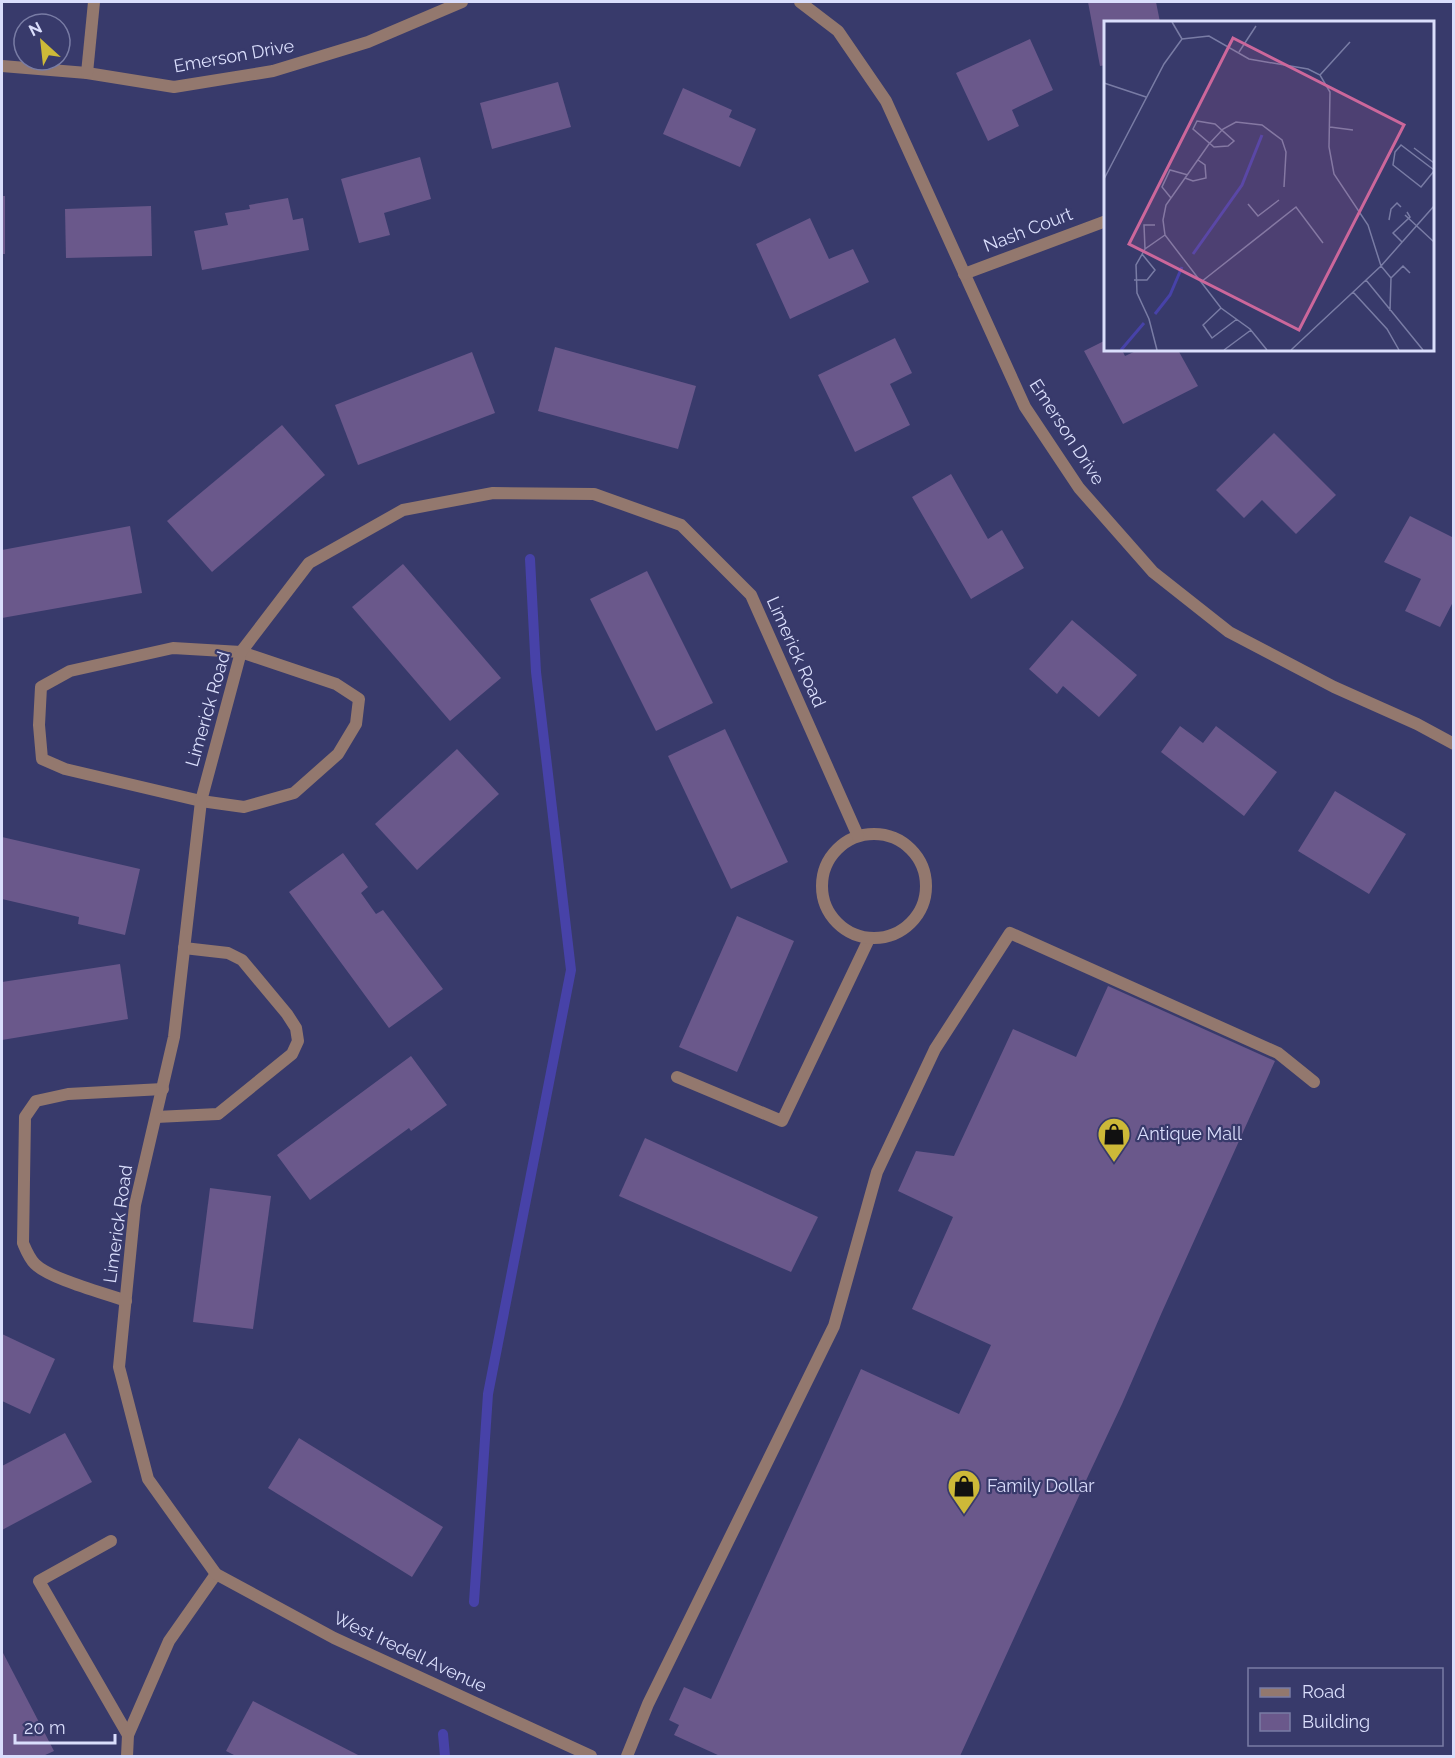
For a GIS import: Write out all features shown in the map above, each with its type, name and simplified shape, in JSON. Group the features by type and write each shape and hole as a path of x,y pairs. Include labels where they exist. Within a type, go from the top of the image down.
{"street":[{"path":"87,73 94,2"},
{"name":"Emerson Drive","path":"2,66 87,73 174,87 273,71 368,42 462,2"},
{"name":"Emerson Drive","path":"800,2 838,31 886,101 1025,406 1079,488 1153,572 1229,632 1334,687 1417,724 1454,744"},
{"name":"Nash Court","path":"964,274 1104,221"},
{"name":"Limerick Road","path":"216,1574 148,1479 119,1367 135,1205 174,1037 201,801 241,652 309,562 403,510 493,493 594,494 681,525 751,595 858,836"},
{"path":"173,648 241,652 336,684 359,699 356,724 338,754 294,793 244,807 201,801 65,769 42,759 39,724 41,687 70,671 173,648"},
{"path":"878,834 898,839 914,852 924,870 927,890 921,910 908,926 890,937 869,939 849,933 833,921 823,903 821,882 827,862 839,846 858,836 878,834"},
{"path":"627,1756 648,1704 834,1326 877,1172 934,1049 1010,933 1278,1053 1314,1082"},
{"path":"677,1077 782,1121 869,939"},
{"path":"156,1118 218,1114 292,1054 298,1041 296,1028 287,1014 242,960 228,953 184,948"},
{"path":"126,1301 57,1277 35,1264 29,1256 23,1243 25,1117 36,1101 68,1094 162,1089"},
{"path":"111,1541 39,1581 128,1735"},
{"path":"127,1756 128,1735 169,1641 216,1574"},
{"name":"West Iredell Avenue","path":"216,1574 334,1638 591,1756"}],"building":[{"path":"1088,2 1156,2 1160,21 1104,21 1104,65 1100,66"},
{"path":"1030,39 1053,90 1012,110 1019,126 988,141 956,73"},
{"path":"558,82 571,127 492,149 480,103"},
{"path":"683,88 732,110 729,117 756,129 740,167 663,134"},
{"path":"420,157 431,199 384,213 390,235 359,243 341,179"},
{"path":"2,196 5,196 5,254 2,254"},
{"path":"288,198 293,220 303,218 309,250 202,270 194,231 228,225 225,213 250,209 249,205"},
{"path":"151,206 152,256 66,258 65,209"},
{"path":"810,218 829,259 853,249 869,282 790,319 756,244"},
{"path":"895,338 912,373 890,384 910,425 855,452 818,375"},
{"path":"1104,341 1104,351 1122,351 1125,356 1136,351 1179,351 1198,386 1123,424 1084,351"},
{"path":"555,347 696,386 678,449 538,411"},
{"path":"472,352 495,413 358,465 335,405"},
{"path":"282,425 325,475 212,572 167,521"},
{"path":"1274,433 1336,495 1296,534 1262,500 1244,518 1216,490"},
{"path":"951,474 988,539 1002,530 1024,568 971,599 912,497"},
{"path":"1410,516 1454,538 1454,600 1440,627 1405,611 1421,579 1384,562"},
{"path":"130,526 142,593 2,618 2,550"},
{"path":"403,564 501,678 450,721 352,607"},
{"path":"647,571 713,703 656,731 590,599"},
{"path":"1072,620 1137,675 1099,717 1063,686 1057,694 1029,669"},
{"path":"1180,726 1203,743 1216,726 1277,772 1244,816 1161,752"},
{"path":"725,729 788,862 731,889 668,756"},
{"path":"457,749 499,794 417,870 375,824"},
{"path":"1335,791 1406,834 1369,894 1298,851"},
{"path":"2,837 140,869 125,935 78,924 79,917 2,899"},
{"path":"343,853 368,887 361,893 376,914 383,910 443,989 389,1028 289,892"},
{"path":"737,916 794,941 737,1072 679,1047"},
{"path":"120,964 128,1019 2,1040 2,982"},
{"path":"1108,986 1275,1061 1122,1404 960,1756 720,1756 674,1735 679,1725 669,1720 684,1687 711,1699 861,1369 959,1414 991,1345 912,1309 953,1217 898,1191 916,1151 954,1156 1013,1029 1076,1057"},
{"path":"411,1056 447,1105 411,1131 409,1128 310,1200 277,1155"},
{"path":"645,1138 818,1217 791,1272 619,1196"},
{"path":"210,1188 271,1196 253,1329 193,1322"},
{"path":"2,1334 55,1359 30,1414 2,1401"},
{"path":"65,1433 92,1482 2,1530 2,1466"},
{"path":"299,1438 443,1527 412,1577 268,1488"},
{"path":"2,1651 54,1751 43,1756 2,1756"},
{"path":"253,1701 360,1756 236,1756 226,1751"}],"waterway":[{"path":"474,1602 488,1394 571,970 536,672 530,559"},
{"path":"443,1734 445,1756"}],"place":[{"name":"Antique Mall","path":"1114,1163"},
{"name":"Family Dollar","path":"964,1515"}]}
